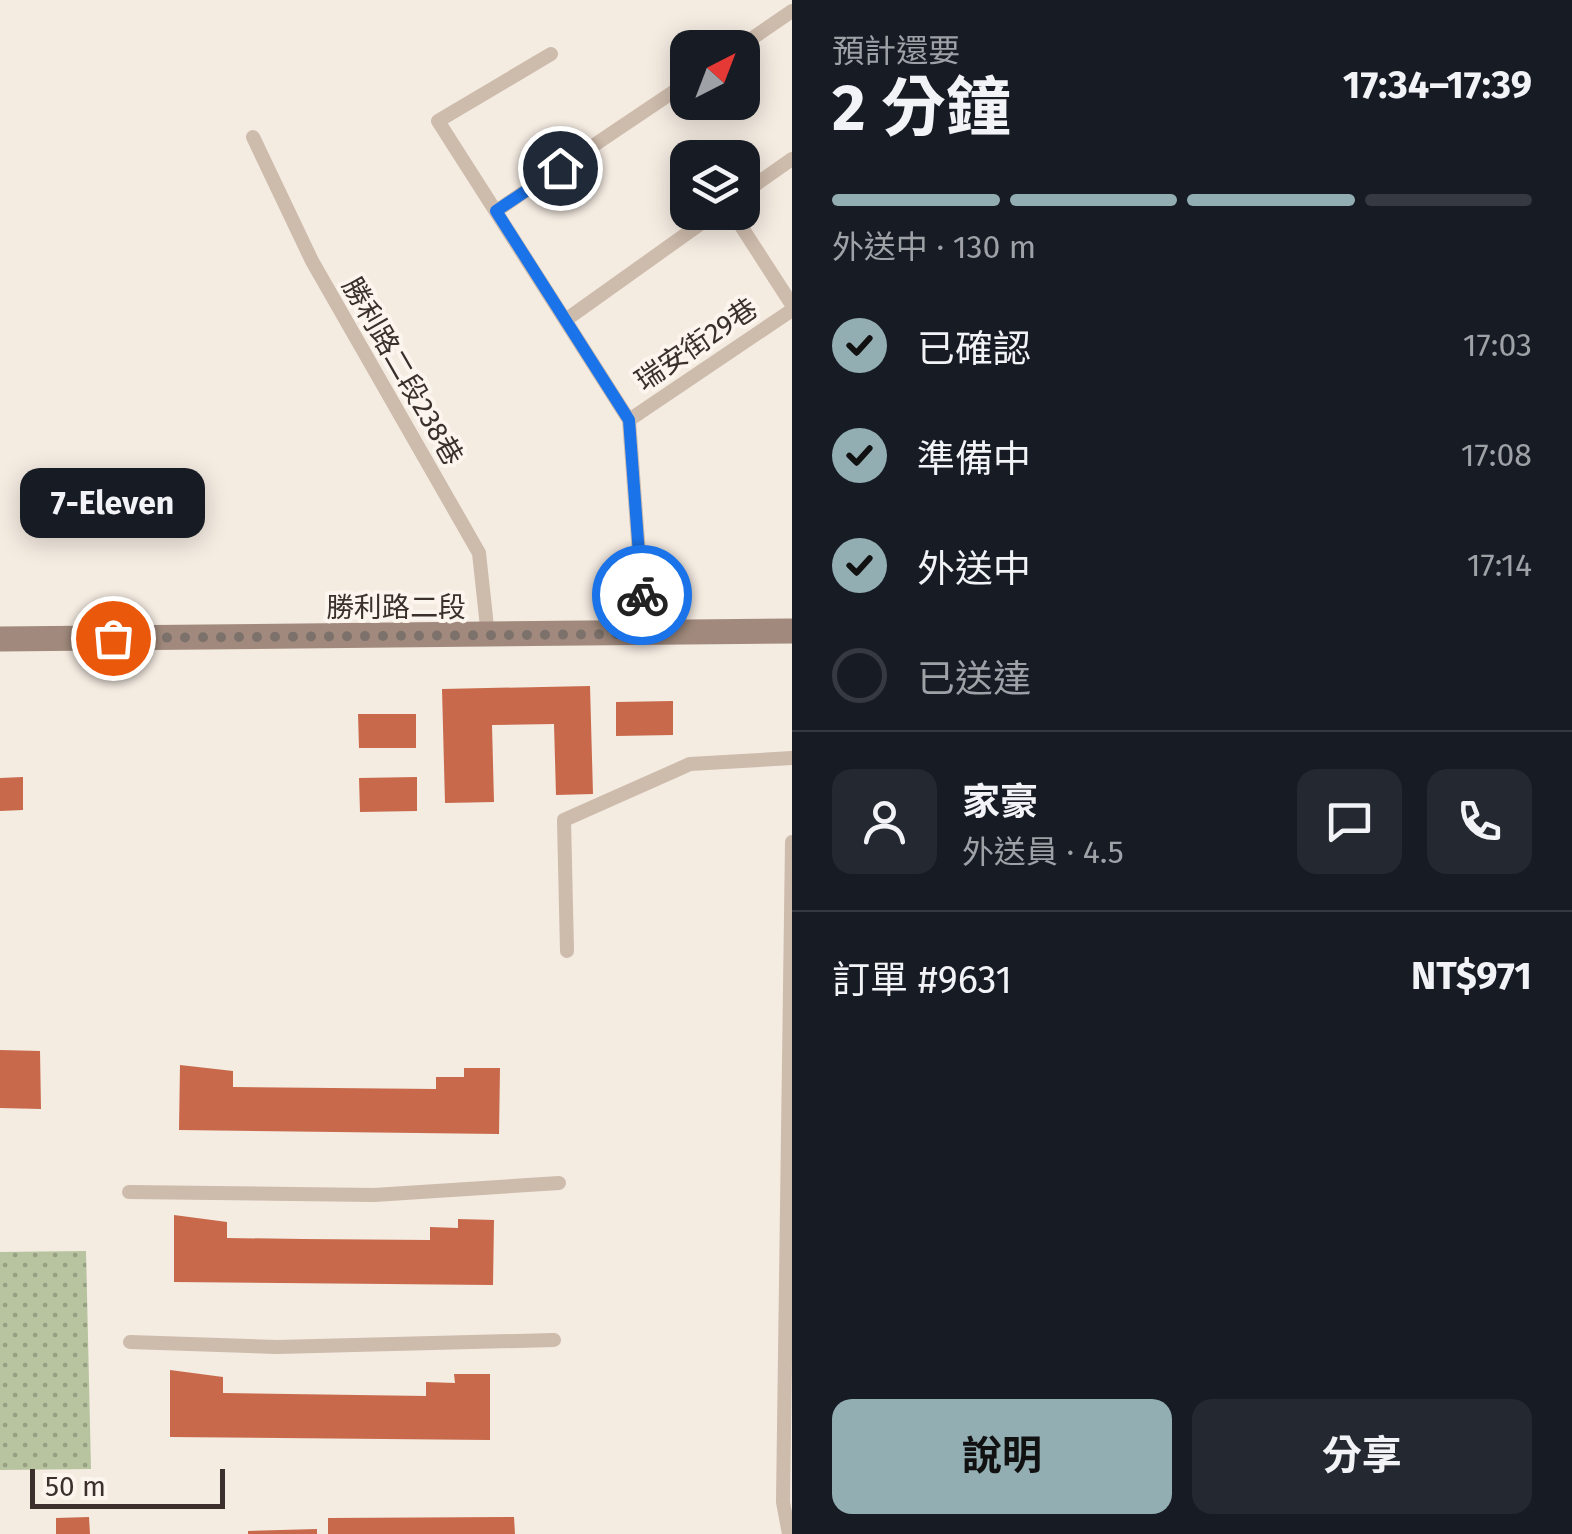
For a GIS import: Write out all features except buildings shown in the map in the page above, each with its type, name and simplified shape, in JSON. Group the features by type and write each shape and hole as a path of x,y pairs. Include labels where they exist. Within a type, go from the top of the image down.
{"main road":[{"name":"勝利路二段","path":"0,639 792,631"}],"lane":[{"path":"760,33 792,11"},
{"path":"551,54 438,121 629,420 645,634"},
{"path":"496,211 670,94"},
{"name":"勝利路二段238巷","path":"252,137 312,261 479,553 488,636"},
{"path":"760,181 792,159"},
{"path":"566,319 692,230"},
{"path":"743,230 792,308"},
{"name":"瑞安街29巷","path":"629,420 792,308"},
{"path":"567,951 564,820 690,764 792,758"},
{"path":"789,1534 783,1502 792,842"},
{"path":"129,1192 374,1195 560,1183"},
{"path":"130,1342 276,1348 554,1340"}],"green space":[{"path":"86,1251 91,1469 0,1470 0,1252"}],"way so far":[{"path":"113,638 645,634 642,595"}],"place":[{"name":"7-Eleven","path":"113,638"}],"route":[{"path":"560,168 496,211 629,420 642,595"}]}
